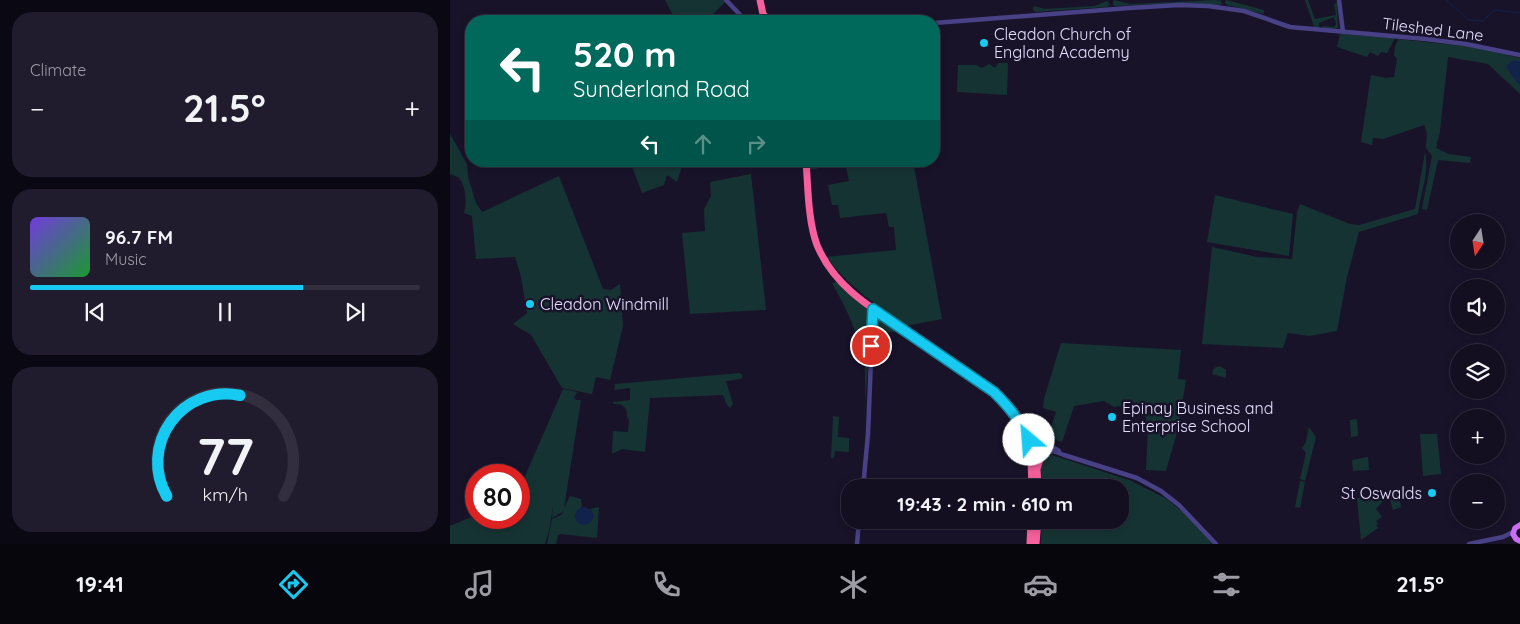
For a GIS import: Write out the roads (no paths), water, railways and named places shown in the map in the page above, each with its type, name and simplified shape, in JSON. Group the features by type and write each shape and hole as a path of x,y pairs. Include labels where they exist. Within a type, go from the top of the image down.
{"highway":[{"path":"807,167 812,225 816,243 841,284 873,309 994,392 1008,406 1020,423 1045,446 1045,453 1037,466 1038,479"},
{"path":"1020,423 1026,442"},
{"path":"1039,440 1032,439 1026,442 1023,452 1031,461 1040,460"},
{"path":"1031,461 1032,479"},
{"path":"1030,544 1031,529"},
{"path":"1036,544 1037,529"}],"main road":[{"path":"1516,537 1514,528 1520,525"}],"street":[{"path":"726,0 740,15"},
{"path":"1339,0 1343,32"},
{"name":"Tileshed Lane","path":"940,22 1025,15 1191,5 1224,7 1244,11 1290,26 1426,38 1520,55"},
{"path":"864,479 868,434 873,309"},
{"path":"1039,440 1064,455"},
{"path":"1045,453 1053,451 1137,478 1161,491 1179,505 1216,544"},
{"path":"857,544 858,529"},
{"path":"1469,544 1504,537 1516,537"}],"water":[{"path":"1513,60 1520,61 1520,84 1518,84 1506,67"},
{"path":"584,507 590,510 593,516 590,522 584,525 578,522 575,516 578,510"}],"waterway":[{"path":"1446,0 1469,20 1483,21 1494,10 1520,13"}],"place":[{"name":"Cleadon Church of England Academy","path":"984,43"},
{"name":"Cleadon Windmill","path":"530,304"},
{"name":"Epinay Business and Enterprise School","path":"1112,417"},
{"name":"St Oswalds","path":"1432,493"}]}
